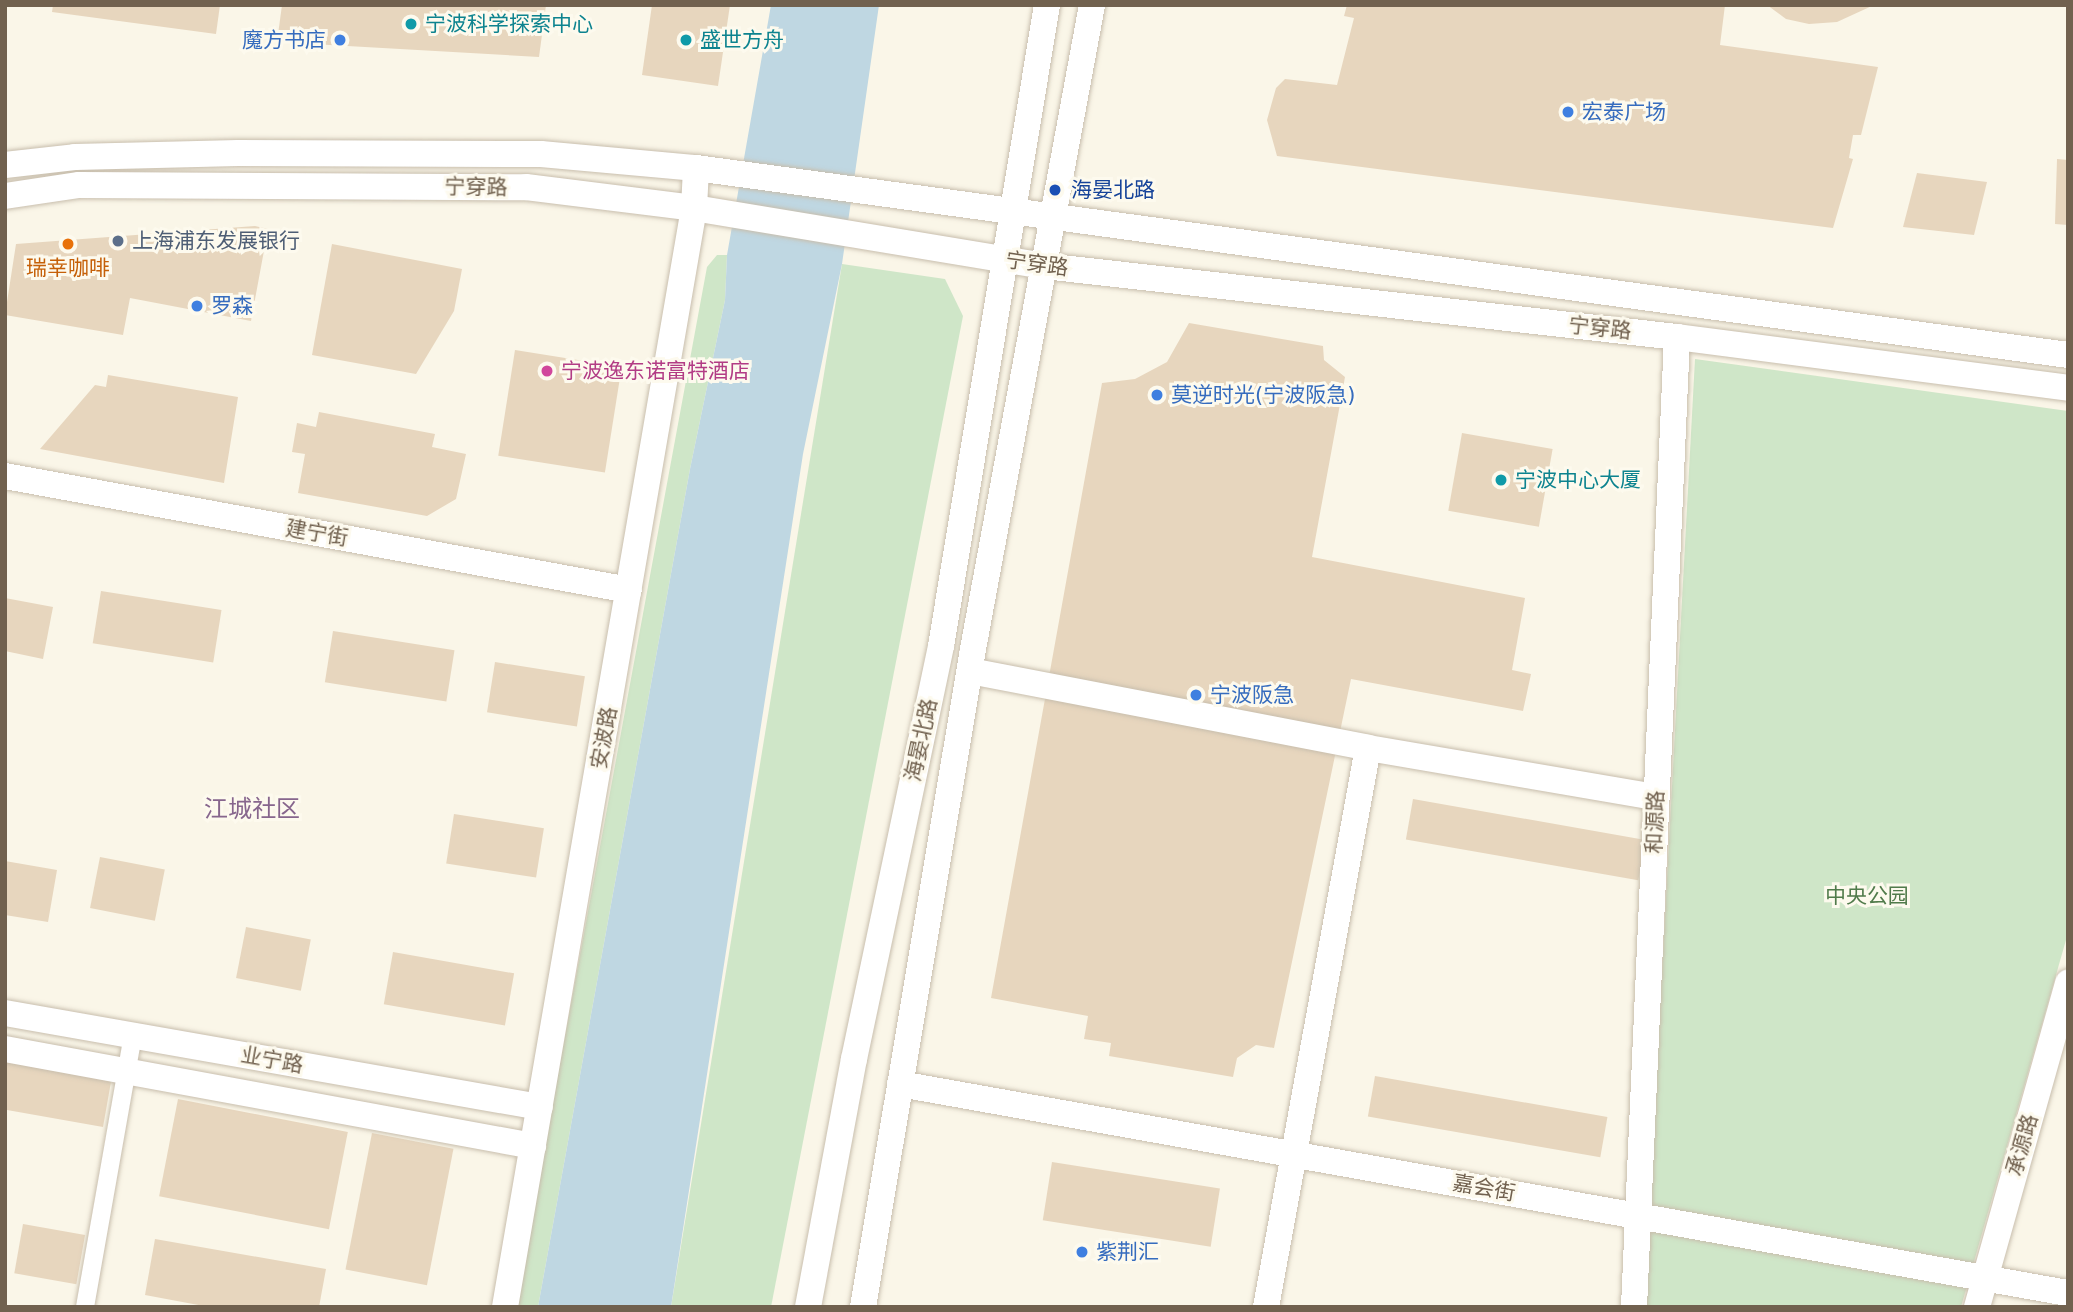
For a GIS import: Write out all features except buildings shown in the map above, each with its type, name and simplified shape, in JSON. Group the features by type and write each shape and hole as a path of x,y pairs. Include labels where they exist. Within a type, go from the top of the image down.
{"main road":[{"name":"海晏北路","path":"808,1307 854,1059 941,646 1047,5"},
{"name":"海晏北路","path":"863,1307 970,671 1092,5"},
{"name":"宁穿路","path":"5,165 75,157 238,153 527,153 696,168 1011,214 2068,355"},
{"name":"安波路","path":"505,1307 694,208 696,168"},
{"name":"宁穿路","path":"5,196 79,185 526,187 694,208 1044,266 1677,337 2068,388"},
{"name":"和源路","path":"1634,1307 1677,337"},
{"name":"建宁街","path":"5,476 629,590"},
{"path":"970,671 1368,748 1656,797"},
{"path":"1266,1307 1368,748"},
{"name":"承源路","path":"1977,1307 2068,983"},
{"name":"业宁路","path":"5,1013 540,1107"},
{"name":"业宁路","path":"5,1049 533,1146"},
{"name":"嘉会街","path":"900,1084 2068,1293"}],"street":[{"path":"85,1307 134,1036"}],"green space":[{"path":"717,255 727,255 725,300 690,469 538,1307 515,1307 707,267"},
{"path":"842,264 945,279 963,316 771,1307 671,1307"},
{"name":"中央公园","path":"1695,359 2068,411 2068,933 1961,1307 1644,1307"}],"water":[{"path":"771,5 879,5 842,264 803,454 671,1307 538,1307 690,469 725,300 727,255"}],"place":[{"name":"宁波科学探索中心","path":"411,24"},
{"name":"魔方书店","path":"340,40"},
{"name":"盛世方舟","path":"686,40"},
{"name":"宏泰广场","path":"1568,112"},
{"name":"海晏北路","path":"1055,190"},
{"name":"上海浦东发展银行","path":"118,241"},
{"name":"瑞幸咖啡","path":"68,244"},
{"name":"罗森","path":"197,306"},
{"name":"宁波逸东诺富特酒店","path":"547,371"},
{"name":"莫逆时光(宁波阪急)","path":"1157,395"},
{"name":"宁波中心大厦","path":"1501,480"},
{"name":"宁波阪急","path":"1196,695"},
{"name":"紫荆汇","path":"1082,1252"}],"district":[{"name":"江城社区","path":"252,810"}]}
